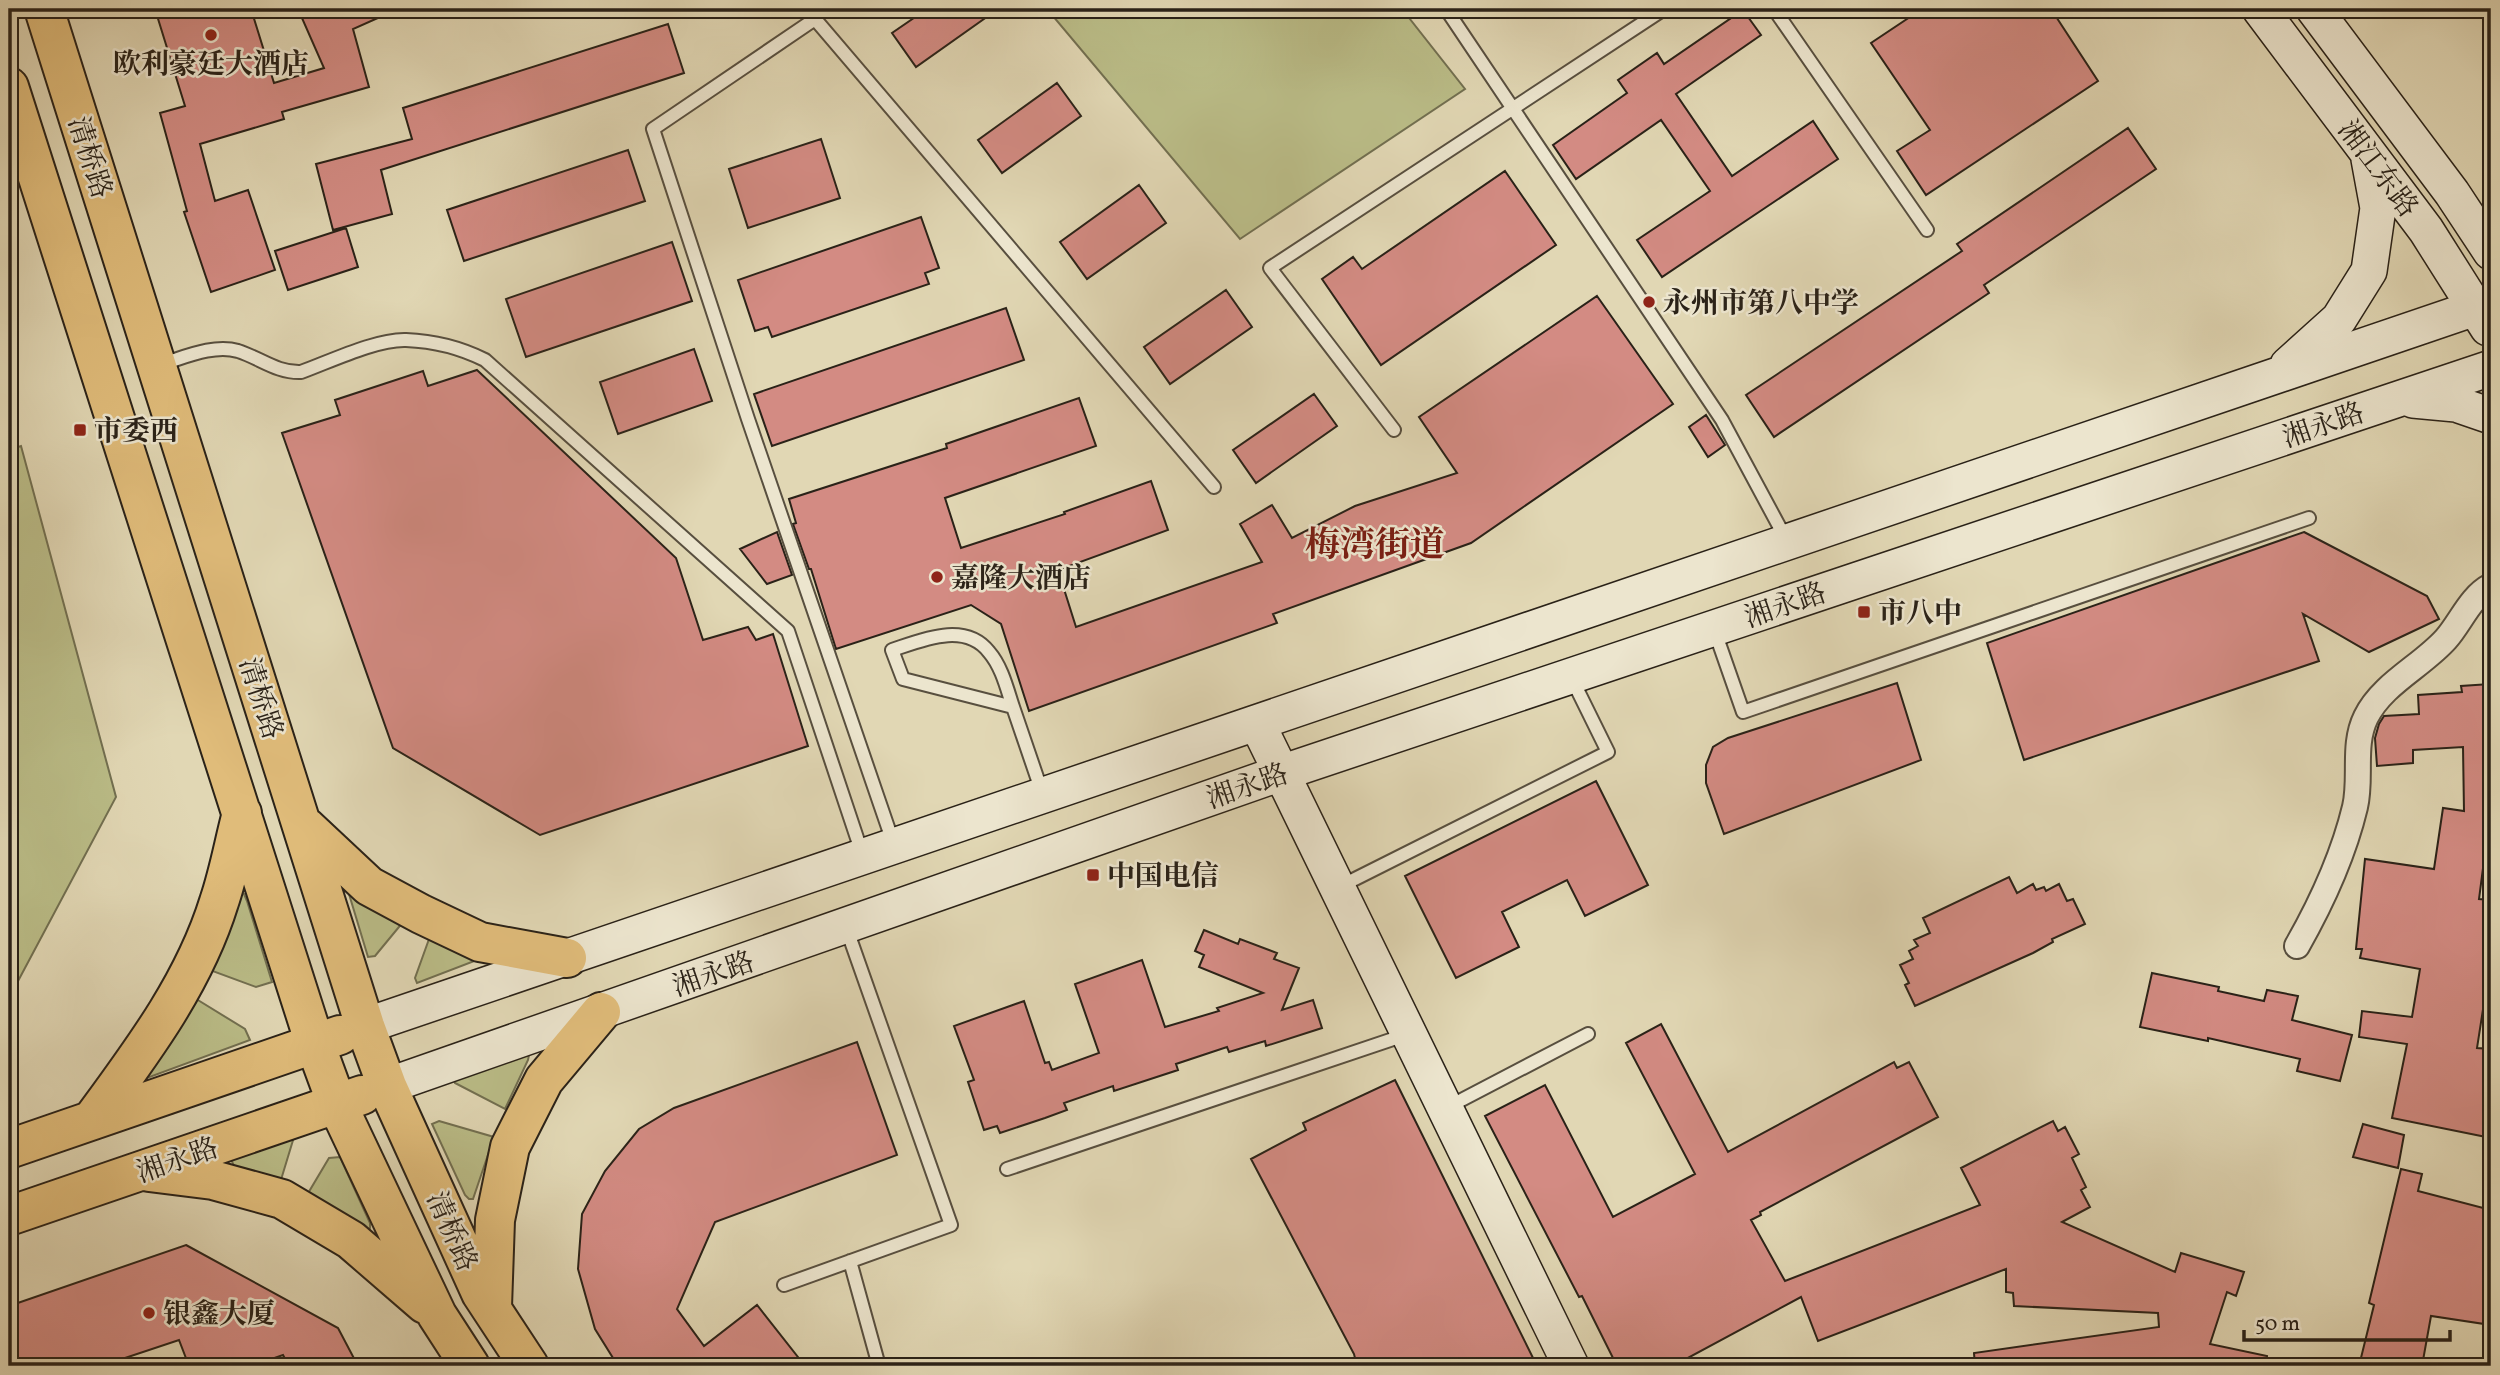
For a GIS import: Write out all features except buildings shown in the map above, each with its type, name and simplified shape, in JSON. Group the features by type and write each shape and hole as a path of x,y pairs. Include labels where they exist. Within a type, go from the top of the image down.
{"main road":[{"name":"清桥路","path":"44,9 365,1026 387,1086 486,1303 529,1366"},
{"name":"湘江东路","path":"2260,9 2426,230 2486,317"},
{"name":"湘江东路","path":"2314,9 2452,193 2491,252"},
{"name":"清桥路","path":"9,87 315,1044 337,1104 437,1315 470,1366"},
{"path":"2276,376 2339,319 2369,271 2378,208 2368,153"},
{"name":"湘永路","path":"9,1149 2276,376 2486,317"},
{"name":"湘永路","path":"9,1216 846,927 1281,773 2491,368"},
{"path":"2399,399 2456,404 2491,416"},
{"path":"1257,723 1571,1366"},
{"path":"92,1120 147,1045 189,975 219,903 243,817 300,815 369,886 421,914 480,943 566,958"},
{"path":"142,1171 213,1180 282,1199 351,1240 437,1315 486,1303 495,1220 510,1147 544,1080 601,1012"}],"street":[{"path":"2297,946 2324,899 2356,805 2359,738 2365,718 2377,701 2446,639 2466,610 2491,586"}],"lane":[{"path":"1446,9 1722,420 1788,542"},
{"path":"1394,430 1270,268 1664,9"},
{"path":"1774,9 1927,230"},
{"path":"878,851 752,432 653,129 815,19 1214,487"},
{"path":"156,365 222,349 238,351 286,373 301,372 381,343 405,340 463,349 485,360 788,631 878,851"},
{"path":"1713,628 1743,712 2309,518"},
{"path":"1013,707 903,679 892,650 929,637 951,634 974,641 988,650 1001,673 1013,707 1043,796"},
{"path":"1337,888 1608,752 1571,676"},
{"path":"784,1285 951,1225 846,927"},
{"path":"1007,1169 1408,1034"},
{"path":"1445,1108 1588,1034"},
{"path":"850,1261 879,1366"}],"green space":[{"path":"1047,9 1402,9 1465,89 1240,239"},
{"path":"21,446 116,797 9,998 9,643 18,639 9,607 9,450"},
{"path":"351,889 408,916 375,956 368,957 349,894"},
{"path":"237,893 244,894 247,901 272,982 256,987 207,969"},
{"path":"433,928 477,960 417,983 415,978"},
{"path":"193,997 245,1029 250,1040 147,1078 142,1075"},
{"path":"527,1052 528,1060 505,1109 455,1083 453,1074"},
{"path":"439,1121 494,1137 473,1199 465,1195 432,1124"},
{"path":"294,1137 280,1183 234,1166 230,1157"},
{"path":"340,1157 370,1223 370,1228 366,1231 307,1195 329,1158"}],"place":[{"name":"欧利豪廷大酒店","path":"211,35"},
{"name":"永州市第八中学","path":"1649,302"},
{"name":"市委西","path":"80,430"},
{"name":"嘉隆大酒店","path":"937,577"},
{"name":"市八中","path":"1864,612"},
{"name":"中国电信","path":"1093,875"},
{"name":"银鑫大厦","path":"149,1313"}],"district":[{"name":"梅湾街道","path":"1375,544"}]}
